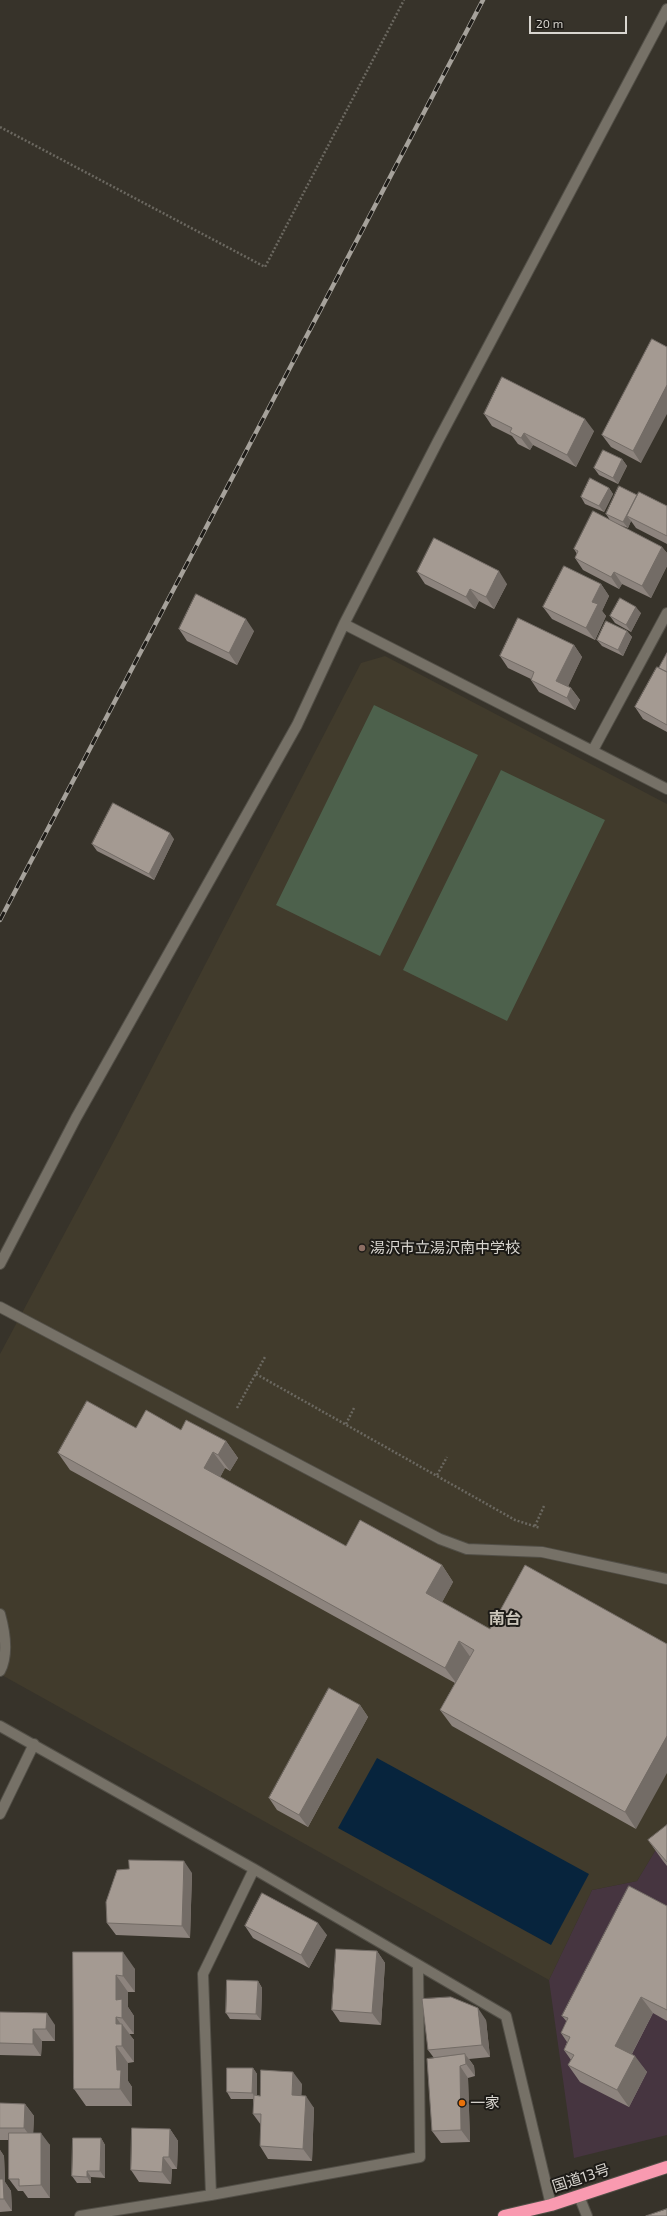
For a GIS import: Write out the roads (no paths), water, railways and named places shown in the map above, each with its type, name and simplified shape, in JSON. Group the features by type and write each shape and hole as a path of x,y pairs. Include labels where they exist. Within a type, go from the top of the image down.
{"highway":[{"name":"国道13号","path":"504,2216 550,2205 667,2167"}],"street":[{"path":"0,1264 76,1118 297,725 344,624 438,441 667,9"},
{"path":"593,750 667,614"},
{"path":"344,624 667,789"},
{"path":"0,1307 440,1539 467,1549 542,1552 667,1579"},
{"path":"0,1614 6,1642 4,1664 0,1671"},
{"path":"0,1726 254,1869 506,2016 550,2205"},
{"path":"0,1814 34,1744"},
{"path":"211,2196 202,1974 254,1869"},
{"path":"80,2216 211,2196 420,2157 418,1965"},
{"path":"579,2196 587,2216"}],"water":[{"path":"377,1758 589,1874 551,1945 338,1828"}],"railway":[{"path":"0,920 483,0"}],"place":[{"name":"湯沢市立湯沢南中学校","path":"362,1248"},
{"name":"一家","path":"462,2103"}],"district":[{"name":"南台","path":"505,1619"}]}
